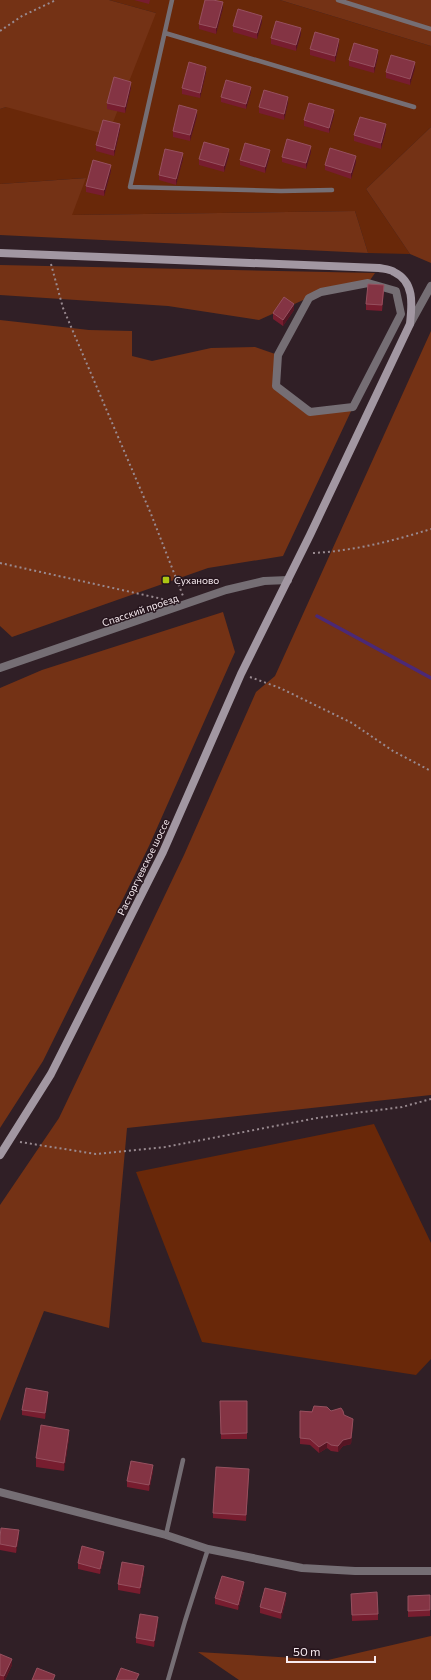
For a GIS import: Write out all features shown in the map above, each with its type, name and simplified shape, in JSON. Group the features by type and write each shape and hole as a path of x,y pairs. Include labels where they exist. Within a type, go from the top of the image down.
{"main road":[{"path":"0,253 379,268 394,272 404,280 411,291 412,306 410,324"},
{"name":"Расторгуевское шоссе","path":"0,1155 51,1074 163,852 241,674 288,580 410,324"}],"street":[{"path":"368,283 396,291 401,314 353,407 310,412 276,386 278,356 309,298 321,292 368,283"},
{"path":"410,324 431,286"},
{"name":"Спасский проезд","path":"0,668 226,590 264,581 288,580"},
{"path":"0,1492 166,1535 208,1549 302,1568 355,1571 431,1571"}],"lane":[{"path":"172,0 130,187 281,191 332,190"},
{"path":"338,0 431,29"},
{"path":"165,33 414,107"},
{"path":"166,1535 183,1460"},
{"path":"168,1680 208,1549"}],"path":[{"path":"0,32 22,16 56,0"},
{"path":"49,255 63,308 151,514 186,604"},
{"path":"301,553 331,552 399,539 431,529"},
{"path":"0,564 186,604"},
{"path":"241,674 280,688 352,723 393,751 431,771"},
{"path":"10,1140 96,1154 165,1147 317,1118 402,1106 431,1099"}],"shaded area":[{"path":"0,0 109,0 156,13 108,135 6,107 0,109"},
{"path":"109,0 280,0 431,46 431,127 366,189 410,254 368,253 355,211 71,215 85,178 0,184 0,109 6,107 156,13"},
{"path":"280,0 431,0 431,46"},
{"path":"431,127 431,263 410,254 366,189"},
{"path":"86,178 72,215 355,211 368,253 0,235 0,184"},
{"path":"0,265 375,273 368,283 321,292 259,320 168,306 0,295"},
{"path":"0,320 89,330 132,331 132,356 152,361 211,348 255,347 278,355 276,386 310,412 353,407 283,556 208,568 12,637 0,626"},
{"path":"431,331 431,1095 127,1128 109,1328 44,1311 0,1421 0,1205 59,1118 184,855 256,692 275,676"},
{"path":"223,612 235,652 149,846 43,1061 0,1128 0,688 42,670"},
{"path":"374,1124 431,1243 431,1359 416,1375 202,1342 136,1172"},
{"path":"431,1636 431,1680 239,1680 198,1652 328,1660"}],"building":[{"path":"205,0 223,2 216,28 199,24"},
{"path":"238,9 262,16 257,33 233,26"},
{"path":"276,21 301,28 296,45 271,38"},
{"path":"315,32 339,39 335,56 310,49"},
{"path":"354,43 378,50 374,67 349,60"},
{"path":"391,55 415,62 410,79 386,72"},
{"path":"189,62 206,67 200,93 182,88"},
{"path":"114,77 131,82 125,107 107,103"},
{"path":"226,80 251,87 246,104 221,97"},
{"path":"264,90 288,97 284,114 259,107"},
{"path":"309,103 334,110 329,128 304,120"},
{"path":"179,105 197,110 190,135 173,131"},
{"path":"360,117 386,124 381,143 354,135"},
{"path":"103,120 120,124 114,150 96,145"},
{"path":"287,139 311,146 306,163 282,157"},
{"path":"204,142 229,149 224,166 199,159"},
{"path":"245,143 270,150 265,167 240,160"},
{"path":"330,148 356,156 351,173 325,165"},
{"path":"165,149 183,153 176,179 159,175"},
{"path":"93,160 111,165 104,190 86,186"},
{"path":"368,284 384,285 382,305 366,304"},
{"path":"284,297 294,304 283,320 273,313"},
{"path":"26,1388 48,1392 45,1413 22,1410"},
{"path":"220,1401 247,1401 247,1433 221,1434"},
{"path":"314,1406 327,1407 331,1411 341,1408 344,1415 353,1419 351,1438 343,1440 338,1446 331,1445 327,1442 319,1447 310,1439 300,1438 300,1411 312,1412"},
{"path":"41,1425 69,1430 64,1463 36,1458"},
{"path":"131,1461 153,1465 149,1485 127,1481"},
{"path":"216,1467 249,1469 246,1515 213,1513"},
{"path":"1,1528 19,1530 16,1547 0,1544"},
{"path":"82,1546 104,1552 100,1569 78,1563"},
{"path":"122,1562 144,1566 140,1588 118,1584"},
{"path":"222,1576 244,1582 238,1605 215,1598"},
{"path":"265,1588 286,1593 281,1613 260,1607"},
{"path":"377,1592 378,1614 352,1615 351,1594"},
{"path":"430,1595 430,1610 408,1611 408,1596"},
{"path":"140,1614 158,1617 154,1641 136,1638"},
{"path":"0,1654 12,1659 4,1676 0,1675"},
{"path":"37,1668 55,1675 53,1680 32,1680"},
{"path":"121,1668 139,1674 136,1680 116,1680"}],"waterway":[{"path":"317,616 431,678"}],"place":[{"name":"Суханово","path":"166,580"}]}
